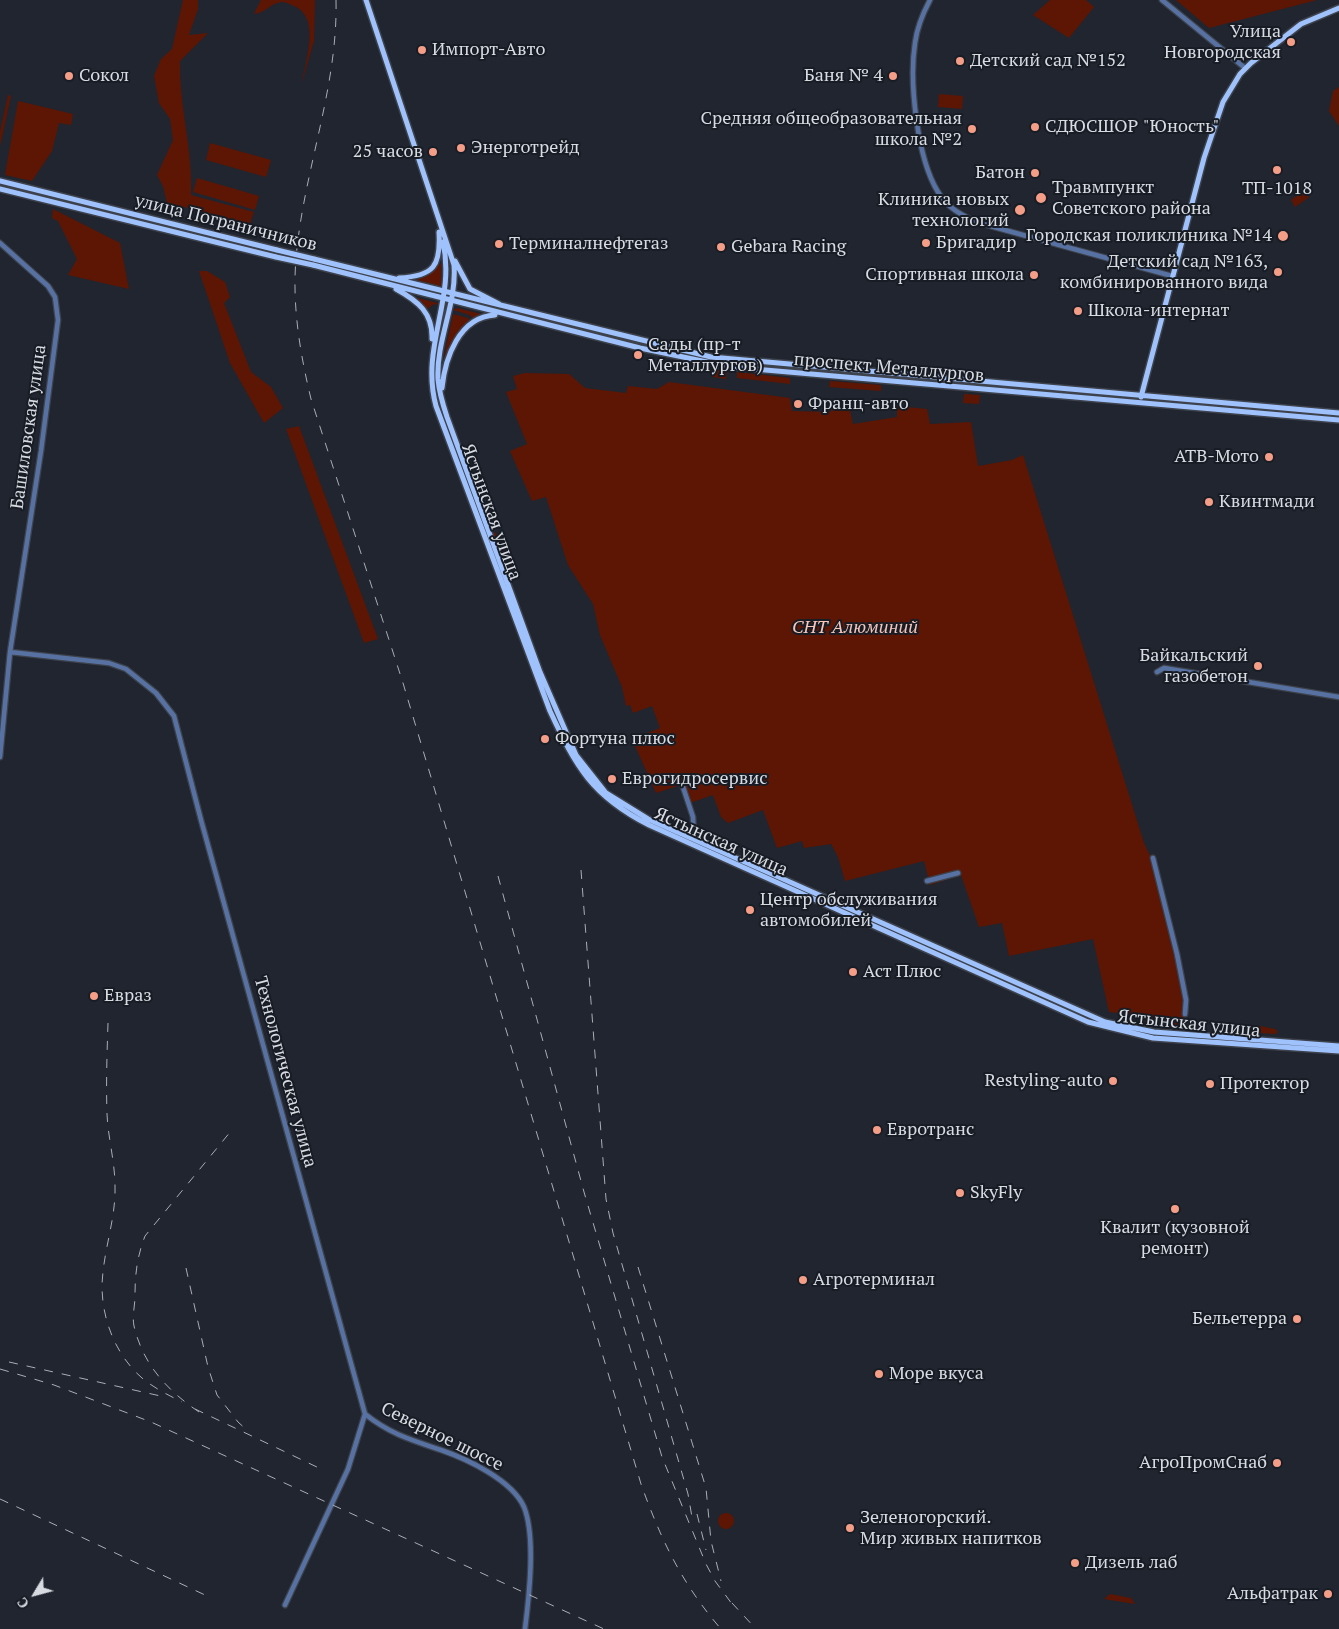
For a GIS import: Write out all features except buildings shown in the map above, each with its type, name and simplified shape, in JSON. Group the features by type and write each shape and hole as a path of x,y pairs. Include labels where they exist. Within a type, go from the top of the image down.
{"main road":[{"path":"366,0 439,227 466,284 478,294 504,307"},
{"path":"1140,402 1172,276 1217,116 1223,102 1245,68 1301,24 1339,8"},
{"name":"улица Пограничников","path":"0,181 445,292"},
{"name":"улица Пограничников","path":"0,189 443,299"},
{"path":"394,279 421,276 429,272 437,263 440,253 439,227"},
{"name":"Ястынская улица","path":"439,227 447,268 445,292 432,350 430,376 436,406 467,485 537,678 573,758 590,782 607,800 649,825 896,938 1088,1022 1153,1038 1339,1052"},
{"name":"Ястынская улица","path":"439,227 454,265 453,295 439,365 438,380 442,401 536,663 576,755 591,777 616,800 648,819 1105,1022 1154,1032 1339,1046"},
{"path":"387,284 412,298 426,312 432,331 432,350"},
{"name":"проспект Металлургов","path":"445,292 711,357 1339,413"},
{"name":"проспект Металлургов","path":"443,299 692,360 731,367 1339,420"},
{"path":"442,401 445,365 456,342 470,325 481,318 502,314"}],"street":[{"path":"930,0 915,42 913,56 915,103 922,149 928,170 938,193 945,201 962,216 983,224 1172,276"},
{"path":"1162,0 1245,68"},
{"name":"Башиловская улица","path":"0,243 48,286 55,297 58,320 41,451 10,652 0,757"},
{"name":"Технологическая улица","path":"10,652 110,664 126,669 156,693 174,716 365,1414"},
{"path":"1157,672 1164,668 1339,697"},
{"path":"683,787 693,817 694,839"},
{"path":"1153,858 1177,954 1186,1000 1186,1014"},
{"path":"927,881 958,873"},
{"path":"285,1605 348,1469 365,1414"},
{"name":"Северное шоссе","path":"365,1414 412,1442 462,1459 501,1480 514,1492 523,1506 530,1528 529,1587 524,1629"}],"green space":[{"path":"183,0 198,0 198,9 189,35 208,33 180,61 180,78 190,161 191,195 254,212 248,229 225,223 209,213 167,203 163,186 157,175 173,140 170,119 159,103 154,76 161,59 172,49"},
{"path":"261,0 315,0 314,41 302,82 310,40 307,20 302,12 284,2 279,2 262,12 254,14"},
{"path":"1050,0 1086,0 1094,7 1069,38 1033,15"},
{"path":"1176,0 1317,0 1209,28"},
{"path":"1339,87 1339,126 1329,111 1333,91"},
{"path":"939,94 963,96 962,109 938,107"},
{"path":"8,95 11,96 0,146 0,132"},
{"path":"18,101 73,114 71,125 59,123 52,151 32,181 5,175"},
{"path":"210,143 271,160 266,177 206,160"},
{"path":"197,178 259,196 255,210 193,192"},
{"path":"1303,191 1309,196 1308,198 1295,207 1291,200"},
{"path":"53,209 120,243 129,289 68,275 77,259 58,221 52,218"},
{"path":"441,263 441,286 416,280 427,276"},
{"path":"199,271 207,271 225,282 230,297 224,303 251,372 271,387 283,408 264,423 230,363"},
{"path":"413,297 438,303 427,309"},
{"path":"457,308 481,315 473,319 470,315 453,310"},
{"path":"453,314 468,318 470,321 458,333 443,362"},
{"path":"714,369 727,372 726,379 713,377"},
{"path":"737,372 790,378 790,384 737,378"},
{"name":"СНТ Алюминий","path":"525,373 569,374 585,388 626,393 628,386 657,389 669,382 790,398 792,411 831,412 831,405 849,406 853,424 897,417 897,406 927,409 930,424 971,422 978,466 1012,460 1023,455 1144,843 1151,858 1178,965 1186,1030 1145,1024 1145,1016 1109,1012 1093,939 1009,956 1002,923 979,927 961,875 930,885 924,861 845,881 838,857 831,844 804,848 802,841 777,848 763,810 728,823 721,817 713,795 690,803 684,784 656,793 632,739 660,728 652,706 633,713 630,705 626,706 622,687 600,635 593,604 568,565 546,497 532,501 510,451 527,444 506,392 517,389 513,376"},
{"path":"830,381 881,385 881,391 829,387"},
{"path":"964,394 980,395 979,404 963,403"},
{"path":"299,426 378,639 364,643 286,429"},
{"path":"493,532 503,537 509,552 505,564"},
{"path":"1260,1026 1275,1029 1278,1032 1275,1034 1259,1033 1257,1030"},
{"path":"726,1513 732,1515 734,1521 732,1527 726,1529 720,1527 718,1521 720,1515"},
{"path":"1110,1594 1131,1598 1135,1604 1104,1599"}],"railway":[{"path":"336,0 332,63 301,217 295,267 297,324 311,399 403,683 641,1484 656,1524 674,1561 695,1595 721,1629"},
{"path":"581,870 606,1199 613,1233 688,1494 693,1523"},
{"path":"498,876 584,1192 662,1457 706,1564 715,1581 735,1608"},
{"path":"108,1023 107,1114 114,1168 115,1197 103,1272 102,1286 105,1316 116,1343 132,1368 151,1385 182,1402"},
{"path":"199,1412 177,1395 158,1376 150,1365 138,1340 133,1322 136,1273 138,1258 145,1236 231,1131"},
{"path":"638,1267 706,1488 711,1541 721,1581"},
{"path":"186,1268 208,1367 217,1395 238,1422 249,1432"},
{"path":"9,1362 165,1397"},
{"path":"0,1369 54,1385 151,1422 604,1629"},
{"path":"195,1409 319,1468"},
{"path":"0,1499 205,1595"},
{"path":"697,1514 706,1550"},
{"path":"732,1603 756,1629"}],"place":[{"name":"Улица Новгородская","path":"1291,42"},
{"name":"Импорт-Авто","path":"422,50"},
{"name":"Детский сад №152","path":"960,61"},
{"name":"Сокол","path":"69,76"},
{"name":"Баня № 4","path":"893,76"},
{"name":"СДЮСШОР \"Юность\"","path":"1035,127"},
{"name":"Средняя общеобразовательная школа №2","path":"972,129"},
{"name":"Энерготрейд","path":"461,148"},
{"name":"25 часов","path":"433,152"},
{"name":"ТП-1018","path":"1277,170"},
{"name":"Батон","path":"1035,173"},
{"name":"Травмпункт Советского района","path":"1041,198"},
{"name":"Клиника новых технологий","path":"1020,210"},
{"name":"Городская поликлиника №14","path":"1283,236"},
{"name":"Бригадир","path":"926,243"},
{"name":"Терминалнефтегаз","path":"499,244"},
{"name":"Gebara Racing","path":"721,247"},
{"name":"Детский сад №163, комбинированного вида","path":"1278,272"},
{"name":"Спортивная школа","path":"1034,275"},
{"name":"Школа-интернат","path":"1078,311"},
{"name":"Сады (пр-т Металлургов)","path":"638,355"},
{"name":"Франц-авто","path":"798,404"},
{"name":"АТВ-Мото","path":"1269,457"},
{"name":"Квинтмади","path":"1209,502"},
{"name":"Байкальский газобетон","path":"1258,666"},
{"name":"Фортуна плюс","path":"545,739"},
{"name":"Еврогидросервис","path":"612,779"},
{"name":"Центр обслуживания автомобилей","path":"750,910"},
{"name":"Аст Плюс","path":"853,972"},
{"name":"Евраз","path":"94,996"},
{"name":"Restyling-auto","path":"1113,1081"},
{"name":"Протектор","path":"1210,1084"},
{"name":"Евротранс","path":"877,1130"},
{"name":"SkyFly","path":"960,1193"},
{"name":"Квалит (кузовной ремонт)","path":"1175,1209"},
{"name":"Агротерминал","path":"803,1280"},
{"name":"Бельетерра","path":"1297,1319"},
{"name":"Море вкуса","path":"879,1374"},
{"name":"АгроПромСнаб","path":"1277,1463"},
{"name":"Зеленогорский. Мир живых напитков","path":"850,1528"},
{"name":"Дизель лаб","path":"1075,1563"},
{"name":"Альфатрак","path":"1328,1594"}]}
